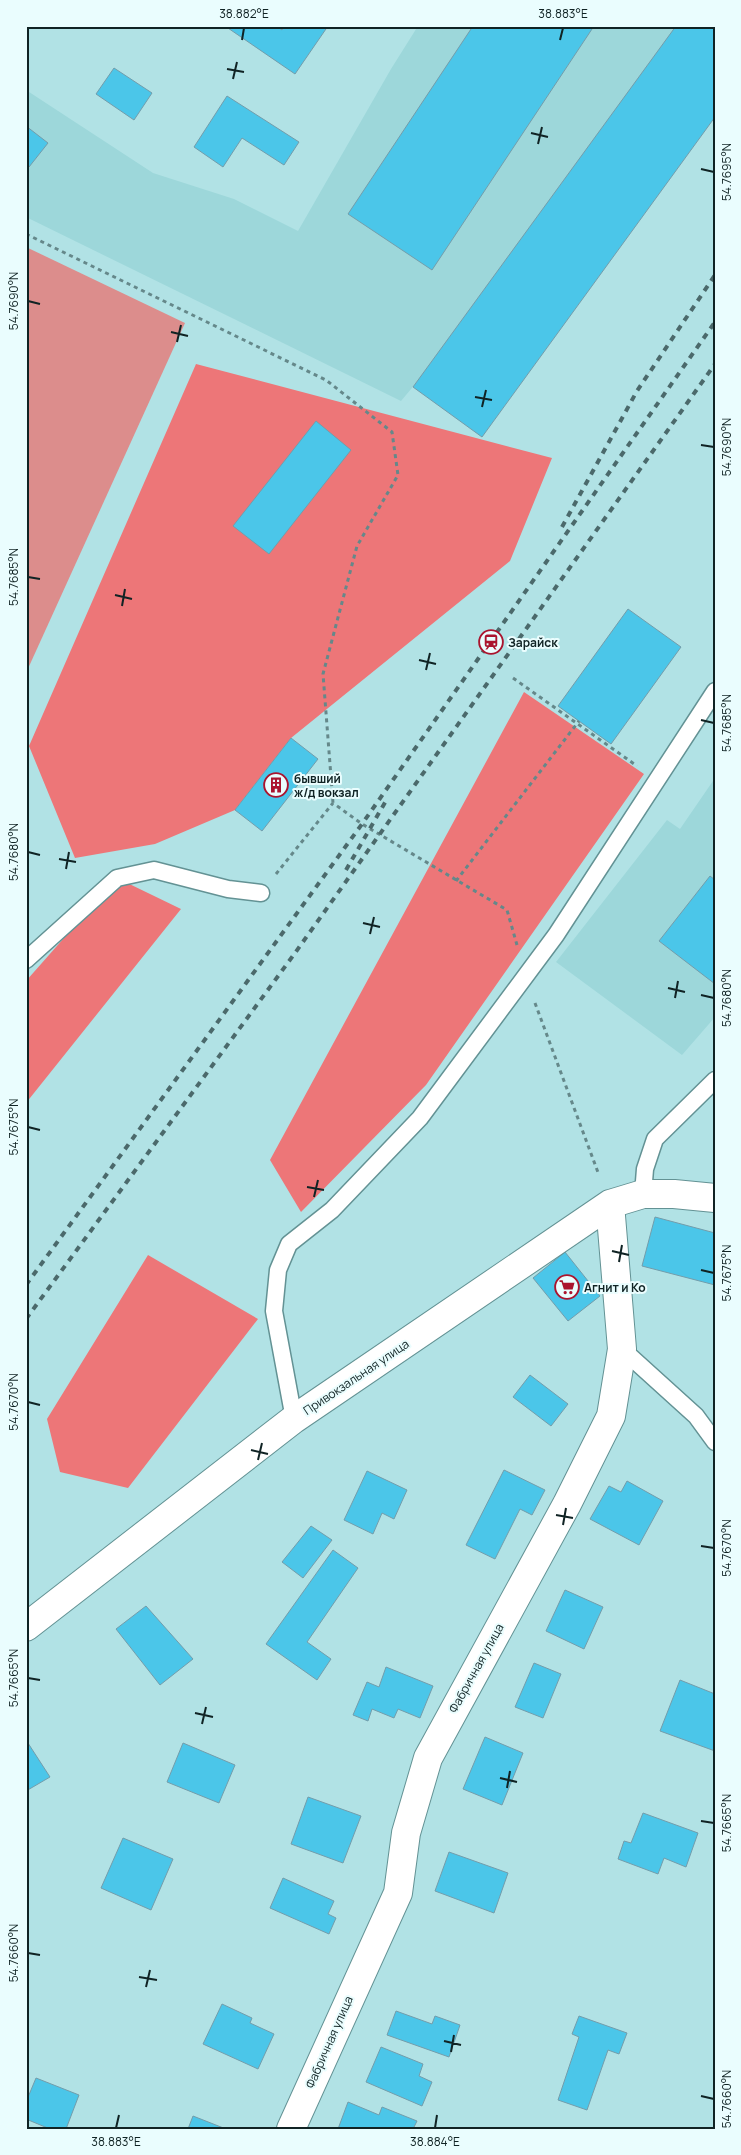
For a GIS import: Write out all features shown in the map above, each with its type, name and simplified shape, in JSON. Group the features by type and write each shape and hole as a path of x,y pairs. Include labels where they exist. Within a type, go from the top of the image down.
{"street":[{"name":"Привокзальная улица","path":"26,1627 294,1419 610,1204 642,1194 674,1194 715,1198"},
{"name":"Фабричная улица","path":"290,2129 398,1894 406,1834 428,1758 567,1504 612,1416 622,1349 610,1204"}],"lane":[{"path":"294,1419 274,1311 278,1270 289,1244 332,1210 420,1118 556,935 715,691"},
{"path":"26,960 117,878 154,870 228,889 261,893"},
{"path":"642,1194 645,1169 655,1139 715,1080"},
{"path":"622,1349 696,1416 715,1442"}],"path":[{"path":"26,234 326,380 392,432 398,476 357,546 323,674 333,803 261,893"},
{"path":"513,678 657,780"},
{"path":"456,881 577,722"},
{"path":"333,803 362,824 507,910 525,976 610,1204"}],"shaded area":[{"path":"418,26 715,26 401,401 26,217 26,90 153,173 234,199 298,231 391,69"},
{"path":"26,247 185,323 26,673"},
{"path":"196,364 552,458 510,561 291,738 235,810 155,844 75,858 29,746"},
{"path":"524,692 644,774 426,1085 301,1212 270,1160"},
{"path":"715,778 715,1017 682,1055 556,962 667,820 680,829"},
{"path":"117,878 181,909 26,1103 26,981"},
{"path":"148,1255 258,1319 128,1488 60,1472 47,1419"}],"building":[{"path":"225,26 277,26 282,30 284,26 328,26 295,74"},
{"path":"473,26 594,26 432,270 348,214"},
{"path":"676,26 715,26 715,117 482,437 413,387"},
{"path":"114,68 152,93 134,120 96,94"},
{"path":"227,96 299,142 284,165 242,138 223,167 194,147"},
{"path":"26,126 48,143 29,167 26,166"},
{"path":"316,421 351,450 269,554 233,526"},
{"name":"Зарайск","path":"628,609 681,647 611,744 558,706"},
{"name":"бывший ж/д вокзал","path":"291,738 318,759 262,831 235,810"},
{"path":"710,876 715,880 715,984 659,941"},
{"path":"655,1217 715,1233 715,1285 642,1266"},
{"name":"Агнит и Ко","path":"565,1252 600,1296 568,1321 533,1278"},
{"path":"530,1375 568,1404 551,1426 513,1397"},
{"path":"504,1470 545,1490 532,1515 520,1509 495,1559 466,1545"},
{"path":"367,1471 407,1490 394,1519 382,1513 373,1534 344,1520"},
{"path":"627,1481 663,1501 639,1545 590,1519 609,1486 621,1492"},
{"path":"311,1526 332,1540 303,1578 282,1562"},
{"path":"333,1550 358,1568 307,1642 331,1659 317,1680 266,1644"},
{"path":"565,1590 603,1607 584,1649 546,1631"},
{"path":"146,1606 193,1659 160,1685 116,1629"},
{"path":"534,1663 561,1674 543,1718 515,1707"},
{"path":"386,1667 433,1686 420,1718 398,1709 394,1718 372,1709 368,1721 353,1715 367,1682 379,1687"},
{"path":"680,1680 715,1694 715,1751 660,1731"},
{"path":"485,1737 523,1753 502,1805 463,1789"},
{"path":"26,1740 50,1777 26,1791"},
{"path":"183,1743 235,1765 219,1803 167,1782"},
{"path":"308,1797 361,1816 343,1863 291,1844"},
{"path":"643,1813 698,1833 686,1867 664,1858 658,1874 618,1859 624,1841 631,1843"},
{"path":"123,1838 173,1859 151,1910 101,1888"},
{"path":"449,1852 508,1873 494,1913 435,1891"},
{"path":"283,1878 334,1901 328,1914 336,1918 329,1934 270,1908"},
{"path":"222,2004 252,2018 250,2023 274,2034 258,2069 203,2044"},
{"path":"396,2011 432,2024 435,2016 460,2025 449,2057 387,2035"},
{"path":"579,2016 627,2033 619,2054 608,2050 587,2110 558,2100 579,2037 572,2034"},
{"path":"381,2047 423,2064 419,2076 432,2082 422,2106 366,2082"},
{"path":"36,2078 79,2095 66,2129 50,2129 26,2119 26,2102"},
{"path":"348,2102 379,2115 382,2107 417,2121 413,2129 338,2129"},
{"path":"193,2116 226,2129 188,2129"}],"railway":[{"path":"562,527 637,391 715,275"},
{"path":"26,1285 362,824 715,322"},
{"path":"26,1319 295,953 715,364"},
{"path":"346,870 387,799"}],"place":[{"name":"Зарайск","path":"491,642"},
{"name":"бывший ж/д вокзал","path":"276,785"},
{"name":"Агнит и Ко","path":"567,1287"}]}
